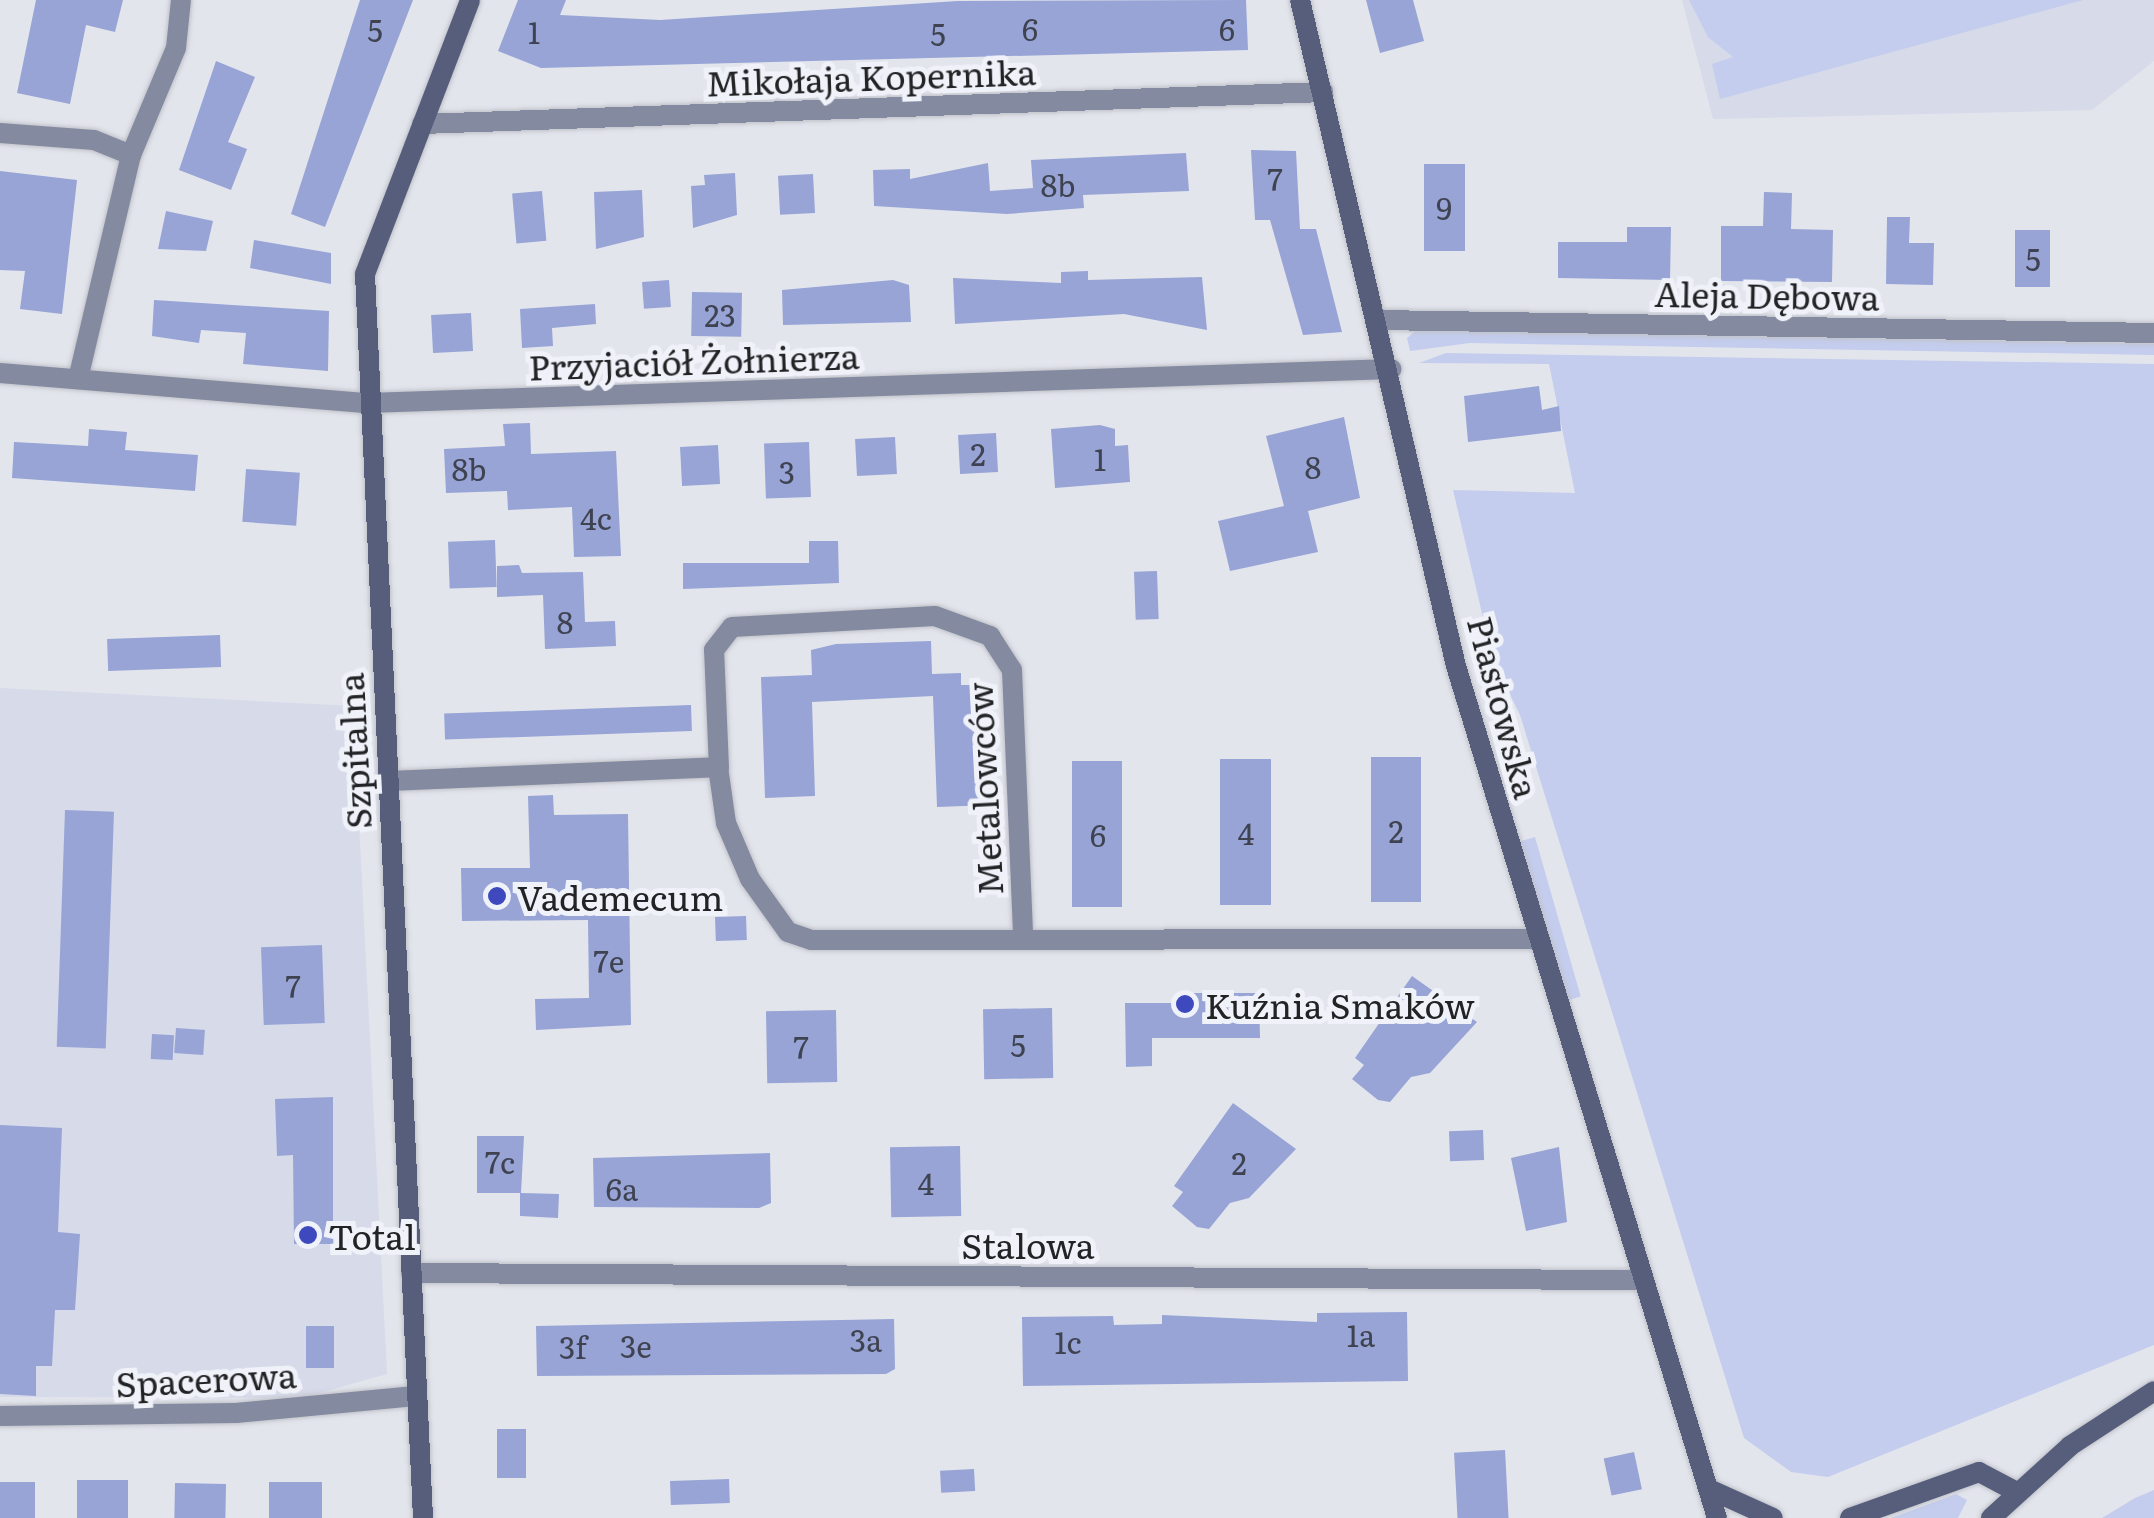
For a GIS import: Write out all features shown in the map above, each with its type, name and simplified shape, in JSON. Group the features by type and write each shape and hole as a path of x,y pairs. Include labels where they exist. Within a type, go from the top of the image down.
{"street":[{"path":"78,379 131,155 176,48 181,0"},
{"name":"Szpitalna","path":"423,1518 368,403 365,274 470,0"},
{"name":"Piastowska","path":"1300,0 1391,368 1456,666 1535,939 1717,1518"},
{"name":"Mikołaja Kopernika","path":"422,124 1323,92"},
{"path":"0,132 94,140 131,155"},
{"name":"Aleja Dębowa","path":"1379,320 2154,333"},
{"name":"Przyjaciół Żołnierza","path":"0,372 368,403 1391,368"},
{"name":"Metalowców","path":"1024,938 1012,670 990,636 935,616 732,626 714,650 719,768 733,845 788,932 1024,938 1535,939"},
{"path":"387,781 719,768"},
{"name":"Stalowa","path":"412,1273 1644,1280"},
{"path":"1991,1518 2017,1492 2154,1391"},
{"name":"Spacerowa","path":"0,1416 236,1414 415,1396"},
{"path":"1850,1518 1979,1472 2017,1492"},
{"path":"1709,1489 1774,1518"}],"shaded area":[{"path":"1682,0 2154,0 2154,61 2092,110 1713,119"},
{"path":"1689,0 2083,0 1720,99 1712,64 1733,57 1708,37"},
{"path":"1417,330 2154,344 2154,355 1470,343 1410,351 1407,338"},
{"path":"1446,353 2154,364 2154,1345 1828,1477 1791,1472 1744,1438 1520,715 1493,660 1453,490 1575,493 1549,364 1419,363"},
{"path":"0,688 353,706 387,1374 302,1398 0,1397"},
{"path":"1535,837 1581,997 1566,1001 1521,841"},
{"path":"2154,1490 2154,1518 2102,1518 2135,1498"},
{"path":"1956,1494 1967,1500 1958,1518 1891,1518"}],"building":[{"path":"36,0 123,0 115,32 86,25 70,104 17,93"},
{"path":"360,0 413,0 325,227 291,214"},
{"path":"518,0 566,0 560,15 660,20 958,1 1246,0 1248,50 541,68 498,51"},
{"path":"1366,0 1413,0 1424,41 1380,53"},
{"path":"216,61 255,77 228,142 247,149 231,190 179,170"},
{"path":"1251,150 1296,151 1300,229 1316,229 1342,332 1303,335 1270,220 1255,220"},
{"path":"1186,153 1189,191 1083,195 1084,208 1007,214 874,206 873,170 910,169 910,179 988,163 990,191 1033,188 1031,160"},
{"path":"1424,164 1465,164 1465,251 1424,251"},
{"path":"0,171 77,180 62,314 20,309 25,271 0,270"},
{"path":"735,173 737,215 693,228 691,186 705,185 704,175"},
{"path":"813,174 815,213 780,215 778,176"},
{"path":"642,190 644,237 596,249 594,192"},
{"path":"542,191 546,241 516,243 512,194"},
{"path":"1764,192 1792,193 1791,229 1833,230 1832,282 1721,281 1721,226 1763,226"},
{"path":"166,211 213,221 206,251 158,249"},
{"path":"1887,217 1910,217 1909,243 1934,243 1933,285 1886,284"},
{"path":"1627,227 1671,227 1670,280 1558,278 1558,242 1627,242"},
{"path":"2015,230 2050,230 2050,287 2015,287"},
{"path":"254,240 331,253 331,284 250,268"},
{"path":"1088,271 1088,280 1202,277 1207,330 1124,314 955,324 953,278 1061,283 1061,272"},
{"path":"669,280 671,307 644,309 642,282"},
{"path":"893,280 909,285 911,322 783,325 782,290"},
{"path":"692,292 742,293 741,337 691,336"},
{"path":"154,300 329,311 328,371 243,364 246,333 201,330 199,343 152,336"},
{"path":"595,304 596,324 552,328 553,346 522,348 520,309"},
{"path":"471,313 473,351 433,353 431,315"},
{"path":"1539,386 1542,410 1559,406 1561,431 1468,442 1464,396"},
{"path":"1344,417 1360,498 1308,511 1318,552 1230,571 1218,521 1284,506 1266,436"},
{"path":"530,423 531,454 616,451 621,556 574,557 572,507 508,510 507,491 446,493 444,449 505,446 503,424"},
{"path":"1100,425 1115,429 1115,446 1128,445 1130,482 1055,488 1051,429"},
{"path":"89,429 127,432 125,450 198,455 195,491 12,478 14,442 88,446"},
{"path":"996,433 998,472 960,474 958,435"},
{"path":"895,437 897,474 857,476 855,439"},
{"path":"809,442 811,497 766,499 764,444"},
{"path":"718,445 720,484 682,486 680,447"},
{"path":"246,469 300,473 296,526 242,522"},
{"path":"495,540 497,587 450,589 448,542"},
{"path":"809,541 838,541 839,583 683,589 683,563 809,563"},
{"path":"519,565 522,573 583,572 585,622 615,621 616,646 545,649 543,595 497,597 497,566"},
{"path":"1157,571 1159,619 1136,620 1134,572"},
{"path":"220,635 221,667 108,671 107,639"},
{"path":"931,641 932,674 961,673 961,685 981,685 991,805 937,807 933,696 812,702 815,796 765,798 761,677 812,675 811,650 836,644"},
{"path":"691,705 692,731 445,740 444,714"},
{"path":"1371,757 1421,757 1421,902 1371,902"},
{"path":"1220,759 1271,759 1271,905 1220,905"},
{"path":"1072,761 1122,761 1122,907 1072,907"},
{"path":"553,795 554,815 628,814 631,1025 536,1030 535,999 589,998 588,920 462,921 461,868 530,868 528,796"},
{"path":"65,810 114,812 106,1049 57,1047"},
{"path":"746,916 747,940 716,941 715,917"},
{"path":"322,945 325,1023 264,1025 261,947"},
{"path":"1412,976 1477,1022 1430,1073 1411,1077 1390,1102 1378,1100 1352,1079 1364,1065 1355,1058"},
{"path":"1180,993 1259,993 1260,1038 1152,1038 1152,1066 1126,1067 1125,1003 1180,1003"},
{"path":"1052,1008 1053,1078 984,1079 983,1009"},
{"path":"836,1010 837,1082 767,1083 766,1011"},
{"path":"176,1028 205,1030 203,1055 174,1053"},
{"path":"152,1034 174,1035 173,1060 151,1059"},
{"path":"333,1097 333,1244 294,1244 293,1155 277,1156 275,1099"},
{"path":"1233,1103 1296,1149 1249,1198 1230,1203 1209,1229 1197,1227 1172,1206 1183,1192 1174,1186"},
{"path":"0,1125 62,1128 58,1232 80,1234 75,1310 55,1310 52,1366 36,1366 36,1396 0,1394"},
{"path":"1483,1130 1484,1160 1450,1161 1449,1131"},
{"path":"477,1136 524,1136 521,1193 559,1194 558,1218 520,1216 520,1193 477,1193"},
{"path":"960,1146 961,1216 891,1217 890,1147"},
{"path":"1559,1147 1567,1222 1526,1231 1511,1158"},
{"path":"770,1153 771,1203 759,1208 594,1207 593,1158"},
{"path":"1407,1312 1408,1381 1023,1386 1022,1317 1113,1316 1114,1325 1162,1324 1162,1315 1317,1322 1317,1313"},
{"path":"894,1319 895,1369 886,1374 537,1376 536,1326"},
{"path":"306,1326 334,1326 334,1368 306,1368"},
{"path":"497,1429 526,1429 526,1478 497,1478"},
{"path":"1505,1450 1509,1518 1457,1518 1454,1453"},
{"path":"1634,1452 1642,1489 1612,1496 1604,1458"},
{"path":"974,1469 975,1491 941,1493 940,1471"},
{"path":"729,1479 730,1503 671,1505 670,1481"},
{"path":"77,1480 128,1480 128,1518 77,1518"},
{"path":"0,1482 35,1482 35,1518 0,1518"},
{"path":"269,1482 322,1482 322,1518 269,1518"},
{"path":"175,1483 226,1484 225,1518 174,1518"}],"place":[{"name":"Vademecum","path":"497,896"},
{"name":"Kuźnia Smaków","path":"1185,1004"},
{"name":"Total","path":"308,1235"}]}
